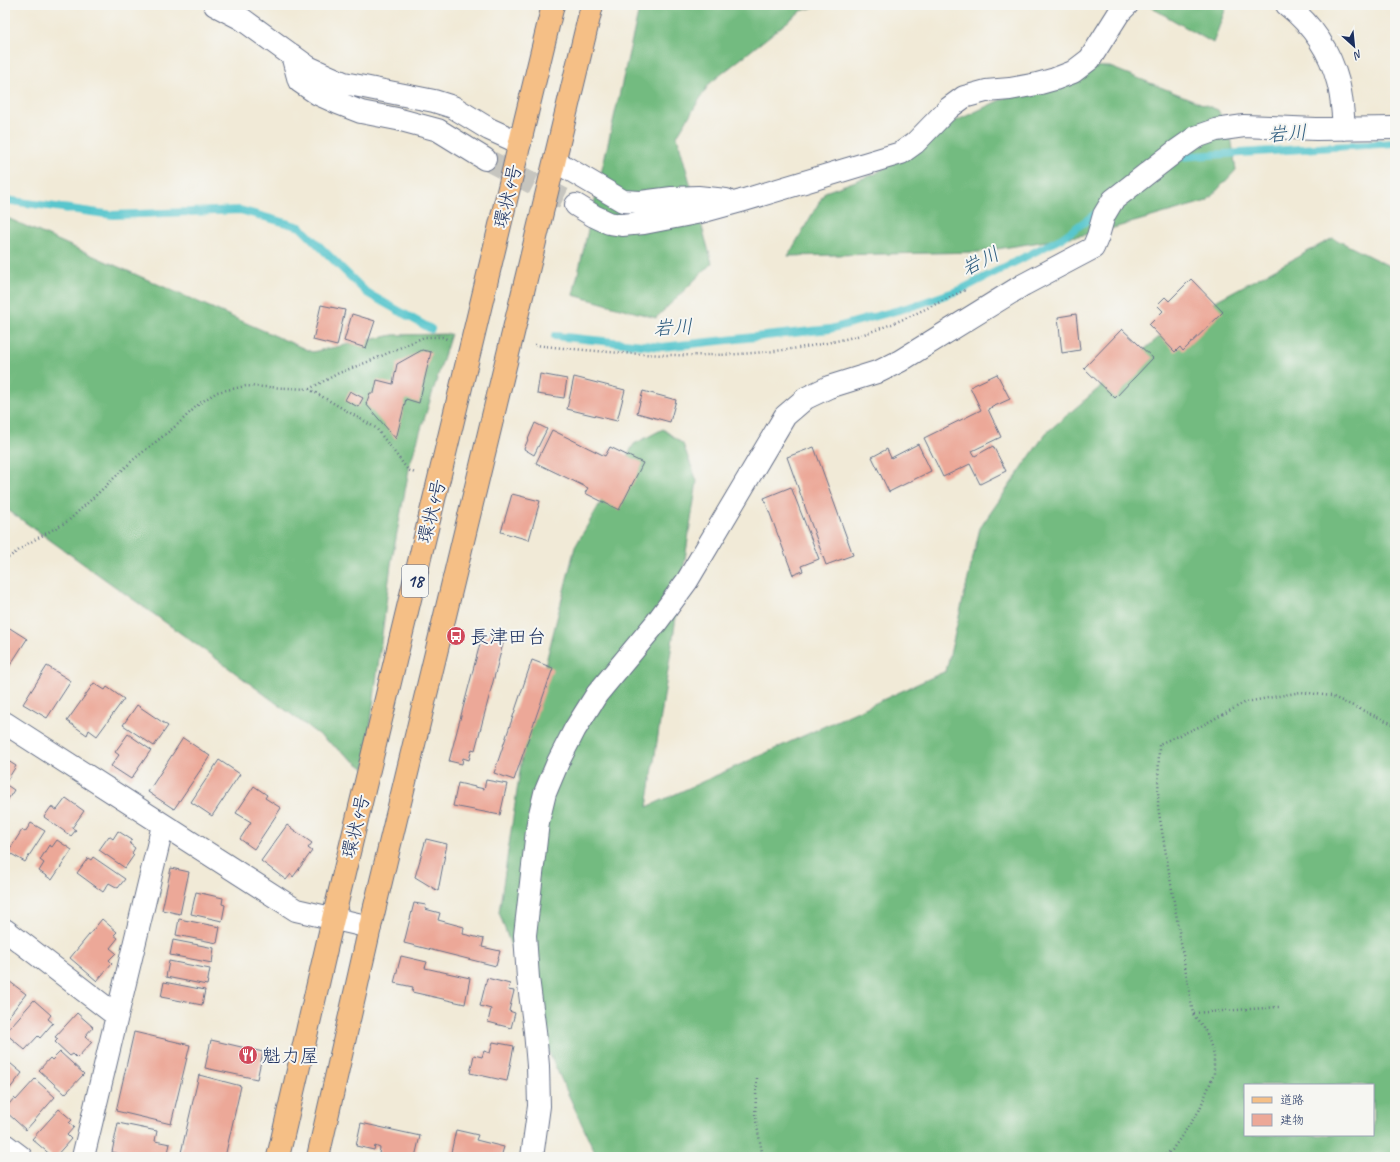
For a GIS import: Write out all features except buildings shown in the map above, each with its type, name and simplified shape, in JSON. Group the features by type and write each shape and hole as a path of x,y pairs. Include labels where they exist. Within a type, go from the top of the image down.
{"main road":[{"name":"環状4号","path":"278,1157 333,920 553,5"},
{"name":"環状4号","path":"318,1157 370,927 592,5"}],"street":[{"path":"216,5 242,19 308,67 344,83 434,101 453,108 489,129 520,143"},
{"path":"576,205 609,223 622,225 644,223 702,212 902,153 915,143 949,108 964,97 986,91 1010,89 1037,84 1073,72 1090,59 1119,13 1127,5"},
{"path":"1287,5 1299,15 1315,34 1328,55 1338,82 1344,128"},
{"path":"292,55 299,81 318,94 361,112 397,119 438,130 485,159"},
{"path":"532,1157 539,1106 538,1073 536,1031 528,978 525,935 538,822 545,793 558,762 575,729 593,700 619,666 656,623 687,581 785,416 806,398 829,387 880,371 900,361 1022,285 1093,248 1104,215 1113,200 1196,137 1216,130 1244,126 1295,128 1395,128"},
{"path":"555,161 623,201 641,202 672,198 698,197 741,201"},
{"path":"5,722 296,910 333,920 370,927"},
{"path":"83,1157 163,825"},
{"path":"5,930 117,1016"},
{"path":"5,1145 21,1157"}],"path":[{"path":"511,342 622,353 700,356 778,351 830,343 870,332 914,314 965,290"},
{"path":"309,389 339,373 424,338 442,337 470,349"},
{"path":"5,560 29,543 68,520 133,460 177,425 200,403 217,392 246,386 309,389 376,428 408,470 438,485"},
{"path":"1162,1157 1172,1150 1198,1111 1214,1074 1214,1055 1206,1031 1193,1014 1158,807 1159,744 1200,726 1246,702 1301,692 1331,696 1395,724"},
{"path":"1193,1014 1279,1007"},
{"path":"757,1078 755,1116 763,1157"}],"green space":[{"path":"640,5 820,5 801,11 709,84 677,136 712,263 656,318 573,295"},
{"path":"1147,5 1227,5 1213,43"},
{"path":"1072,66 1110,67 1218,110 1231,136 1236,170 1207,201 1096,233 978,252 788,256 825,192 875,174 939,129"},
{"path":"5,217 312,352 393,335 451,334 410,464 391,564 365,769 218,660 5,508"},
{"path":"1333,238 1395,269 1395,1157 597,1157 546,1046 499,912 522,757 575,547 634,444 663,429 683,444 697,481 647,807 946,671 980,528 1046,433 1178,321"}],"waterway":[{"name":"岩川","path":"1178,157 1395,143"},
{"path":"5,200 113,215 240,210 300,227 367,293 431,329"},
{"name":"岩川","path":"555,336 662,347 830,329 913,306 960,290 1062,238 1101,210"}],"tunnel":[{"path":"485,159 576,205"}],"place":[{"name":"長津田台","path":"456,636"},
{"name":"魁力屋","path":"248,1055"}]}
